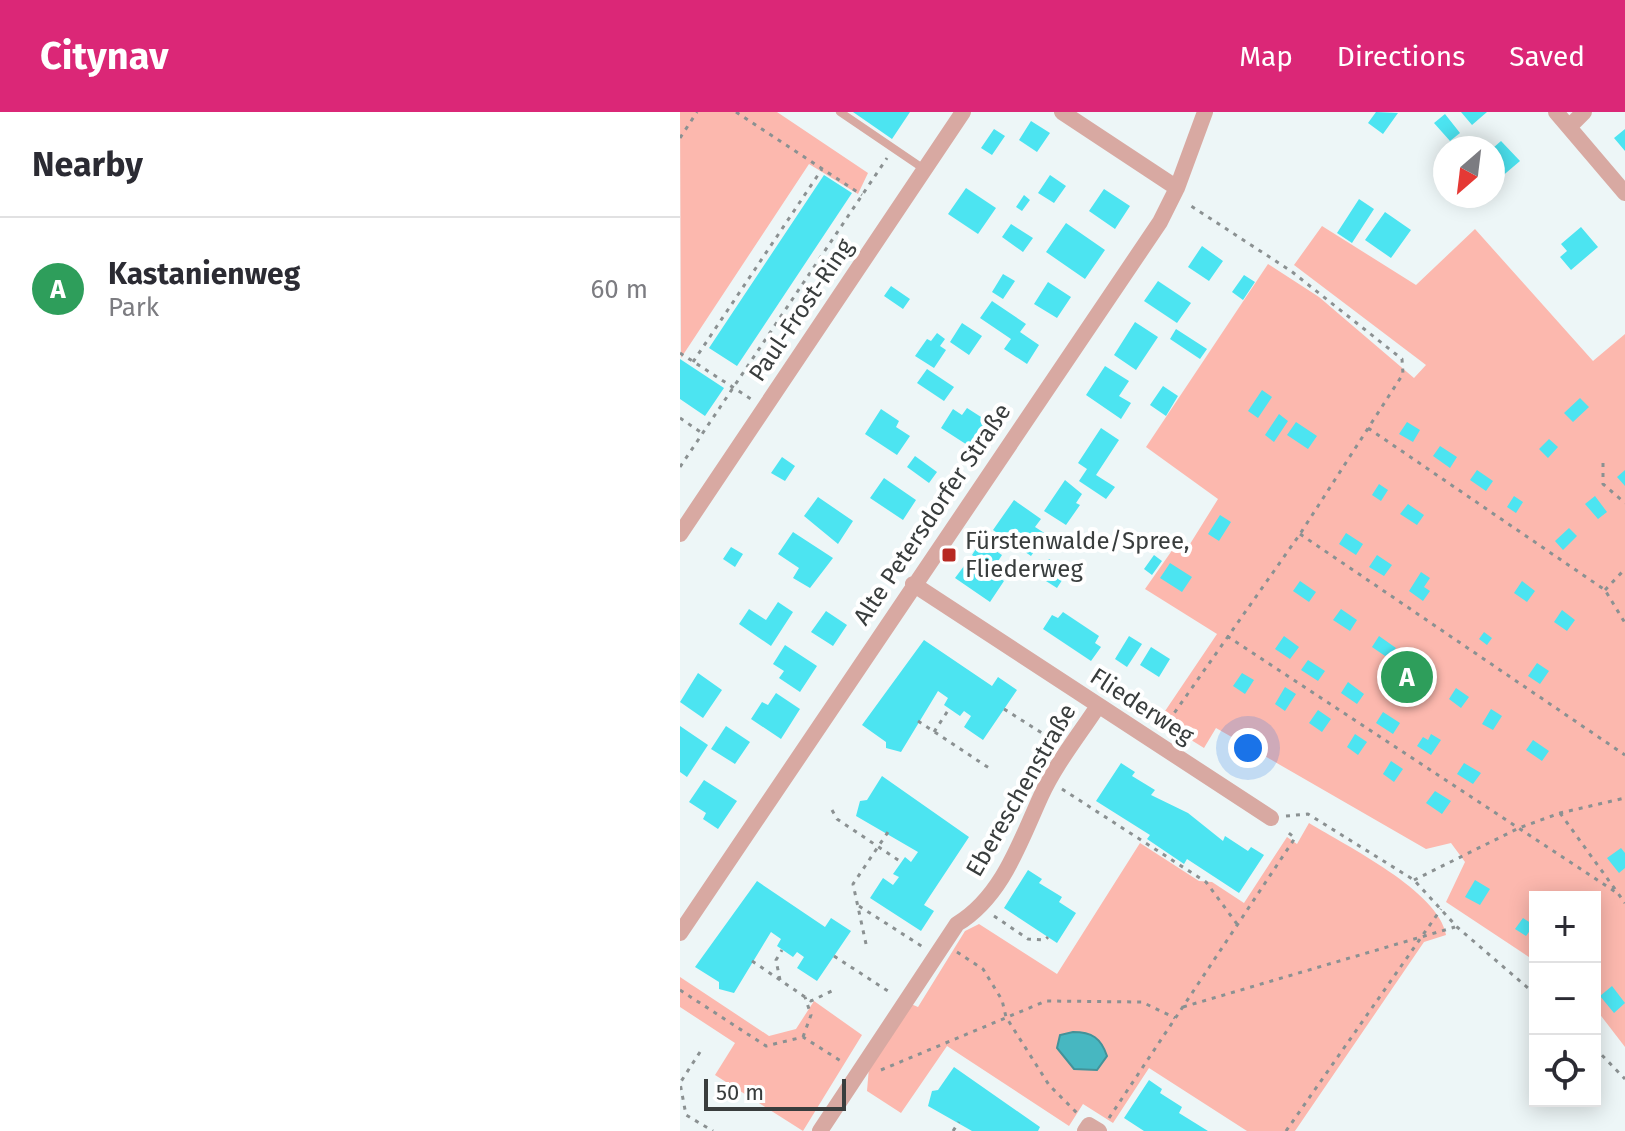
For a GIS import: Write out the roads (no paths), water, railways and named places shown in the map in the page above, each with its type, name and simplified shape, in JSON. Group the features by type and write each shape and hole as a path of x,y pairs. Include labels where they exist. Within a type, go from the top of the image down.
{"street":[{"name":"Paul-Frost-Ring","path":"680,534 963,112"},
{"path":"1062,112 1176,192"},
{"name":"Alte Petersdorfer Straße","path":"680,933 1176,192 1205,112"},
{"path":"1556,112 1625,193"},
{"path":"1569,127 1584,112"},
{"name":"Fliederweg","path":"913,584 1271,818"},
{"name":"Ebereschenstraße","path":"820,1131 957,924 981,907 1025,839 1050,781 1098,706"}],"lane":[{"path":"840,112 924,169"}],"water":[{"path":"1073,1032 1091,1035 1102,1045 1107,1056 1097,1070 1074,1069 1057,1048 1060,1035"}],"place":[{"name":"Fürstenwalde/Spree, Fliederweg","path":"949,555"},
{"name":"Kastanienweg","path":"1407,677"}]}
